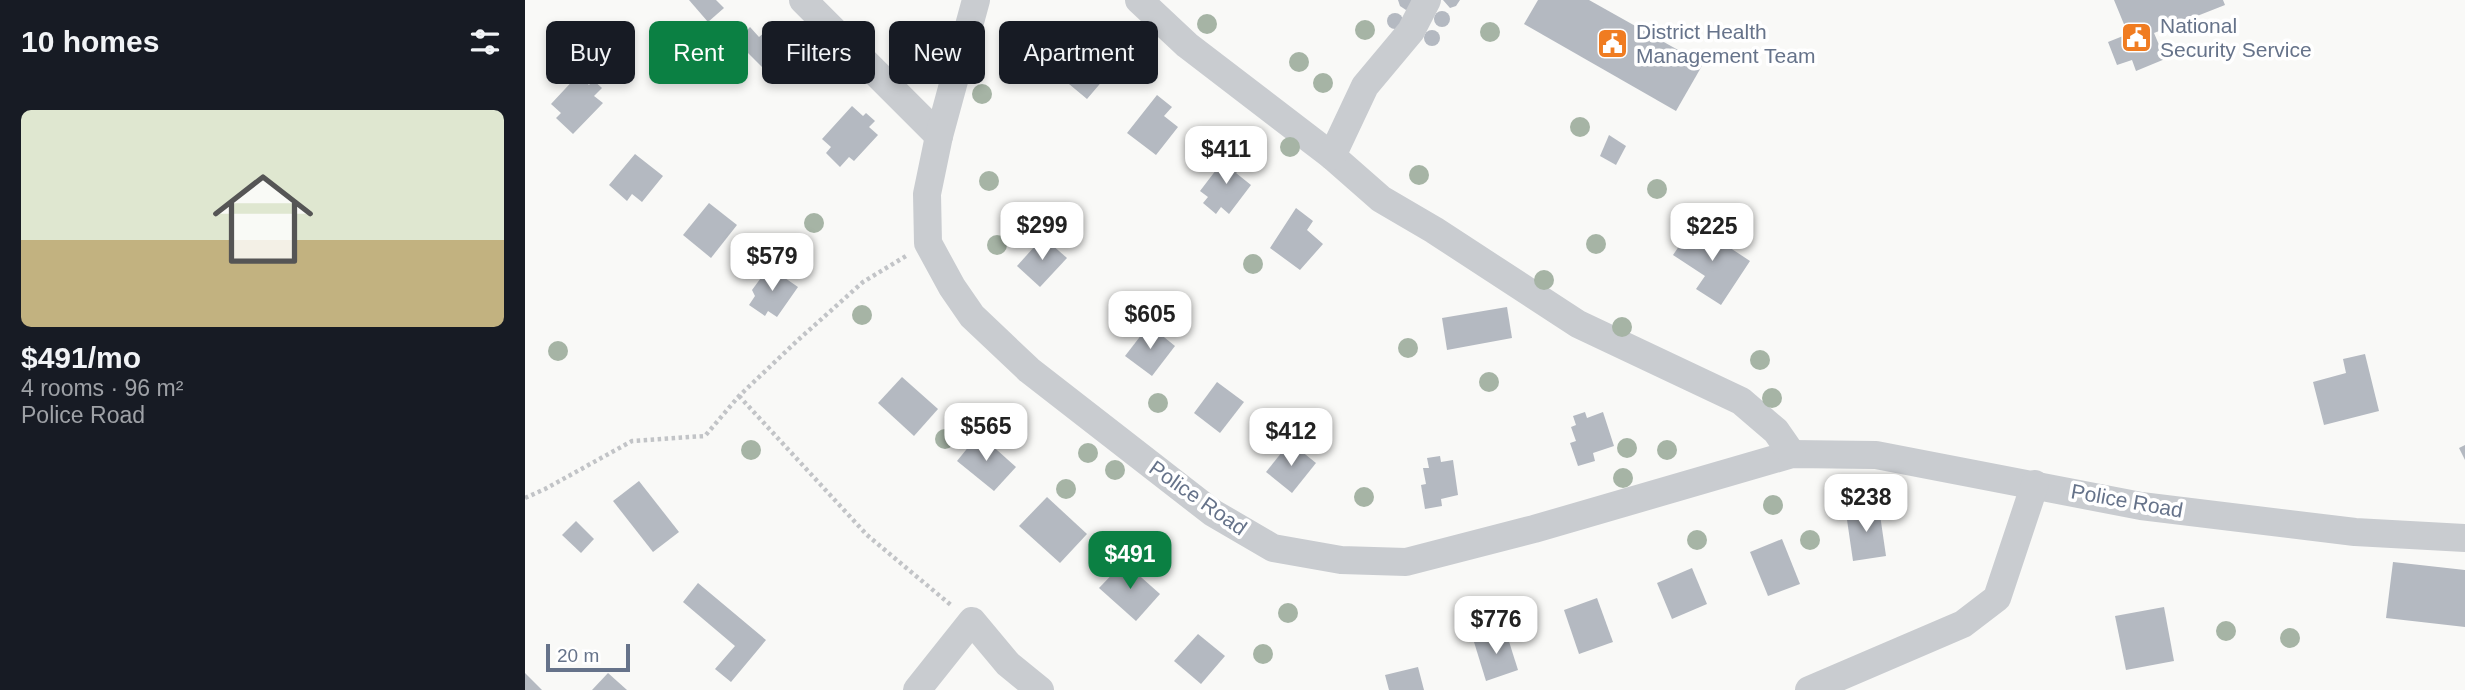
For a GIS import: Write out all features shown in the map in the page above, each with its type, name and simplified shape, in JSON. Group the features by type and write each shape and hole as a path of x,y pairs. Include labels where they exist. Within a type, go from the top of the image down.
{"street":[{"path":"803,0 939,136"},
{"name":"Police Road","path":"977,0 939,136 927,194 928,243 952,287 972,316 1029,370 1213,513 1272,548 1341,560 1406,562 1534,529 1792,454 1876,455 2141,506 2355,532 2465,538"},
{"path":"1139,0 1187,45 1332,156 1381,199 1434,230 1578,324 1741,401 1776,431 1792,454"},
{"path":"1332,156 1365,86 1411,31 1427,0"},
{"path":"1809,690 1963,624 1997,598 2035,484"},
{"path":"916,690 972,621 1007,664 1040,690"}],"path":[{"path":"525,498 632,441 705,436 739,396 863,282 928,243"},
{"path":"739,396 867,535 972,621"}],"building":[{"path":"689,0 716,0 724,8 707,21"},
{"path":"1398,0 1415,0 1406,10 1400,6"},
{"path":"1443,0 1460,0 1456,6 1450,8"},
{"name":"District Health Management Team","path":"1538,0 1589,0 1703,64 1676,111 1524,24"},
{"name":"National Security Service","path":"2114,0 2223,0 2225,5 2154,33 2165,59 2136,71 2132,60 2117,65 2108,42 2128,34"},
{"path":"1439,11 1445,11 1450,19 1448,25 1439,27 1434,22 1434,16"},
{"path":"1395,13 1401,15 1401,27 1395,29 1389,27 1387,21 1389,15"},
{"path":"750,27 759,37 762,34 762,67 748,53"},
{"path":"1429,30 1435,30 1440,38 1438,44 1429,46 1424,41 1424,35"},
{"path":"570,84 598,84 602,88 594,96 603,103 573,134 556,118 561,113 551,104"},
{"path":"1069,84 1100,84 1087,99"},
{"path":"1157,95 1172,107 1164,116 1178,127 1156,155 1127,133"},
{"path":"852,106 863,116 866,113 875,121 869,127 878,135 854,161 849,157 840,167 826,153 831,147 822,139"},
{"path":"1609,135 1626,146 1616,165 1600,156"},
{"path":"1229,153 1245,164 1236,173 1251,185 1229,214 1221,207 1216,214 1203,203 1208,197 1200,191"},
{"path":"635,154 663,176 642,202 632,194 627,201 609,185"},
{"path":"709,203 737,225 711,258 683,235"},
{"path":"1296,208 1313,221 1307,230 1323,244 1300,270 1270,248"},
{"path":"1694,224 1750,261 1721,305 1696,289 1705,276 1673,255"},
{"path":"1043,237 1067,258 1040,287 1017,266"},
{"path":"769,267 798,287 777,317 768,311 765,316 749,305 755,296 752,290"},
{"path":"1507,307 1512,338 1447,350 1442,318"},
{"path":"1149,325 1175,346 1152,376 1125,356"},
{"path":"2365,354 2379,411 2324,425 2313,382 2346,373 2343,359"},
{"path":"902,377 938,409 914,436 878,403"},
{"path":"1217,382 1244,402 1220,433 1194,413"},
{"path":"1585,412 1587,418 1603,412 1614,446 1593,453 1595,461 1578,466 1570,443 1576,441 1571,427 1576,425 1573,416"},
{"path":"979,434 1016,467 994,491 957,461"},
{"path":"1290,442 1316,463 1292,493 1266,472"},
{"path":"2465,445 2465,460 2459,448"},
{"path":"1440,456 1441,462 1453,460 1458,495 1441,499 1442,506 1425,509 1421,485 1426,484 1423,468 1429,468 1427,458"},
{"path":"639,481 679,532 653,552 613,501"},
{"path":"1047,497 1087,534 1060,563 1019,526"},
{"path":"1879,508 1886,556 1853,561 1846,513"},
{"path":"576,521 594,539 581,553 562,535"},
{"path":"1782,539 1800,584 1768,596 1750,552"},
{"path":"1124,562 1160,594 1136,621 1099,588"},
{"path":"2393,562 2465,570 2465,627 2386,618"},
{"path":"1692,568 1707,604 1672,619 1657,583"},
{"path":"698,583 766,640 731,682 715,669 735,646 683,602"},
{"path":"1597,598 1613,642 1579,654 1564,610"},
{"path":"2164,607 2174,661 2126,670 2115,616"},
{"path":"1506,632 1518,670 1486,681 1474,642"},
{"path":"1198,634 1225,656 1201,684 1174,661"},
{"path":"1418,667 1424,690 1389,690 1385,675"},
{"path":"525,673 542,690 525,690"},
{"path":"608,673 627,690 592,690"}],"place":[{"name":"National Security Service","path":"2137,38"},
{"name":"District Health Management Team","path":"1613,44"}]}
